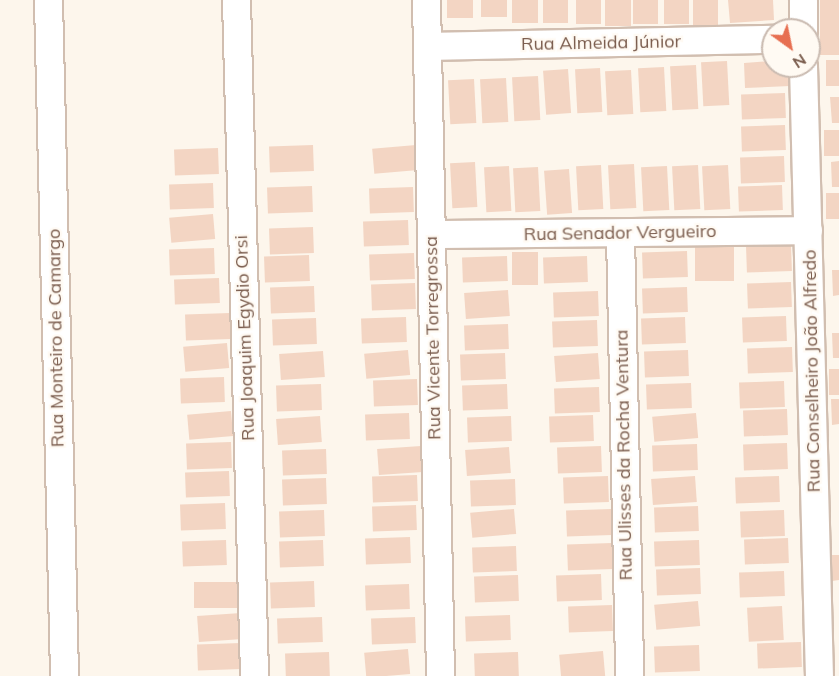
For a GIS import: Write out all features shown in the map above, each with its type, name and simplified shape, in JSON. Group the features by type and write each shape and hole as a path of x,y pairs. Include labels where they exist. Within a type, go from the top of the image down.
{"street":[{"name":"Rua Monteiro de Camargo","path":"48,0 64,676"},
{"name":"Rua Joaquim Egydio Orsi","path":"236,0 254,676"},
{"name":"Rua Vicente Torregrossa","path":"426,0 440,676"},
{"path":"803,0 803,18"},
{"name":"Rua Almeida Júnior","path":"428,46 761,39"},
{"name":"Rua Conselheiro João Alfredo","path":"803,78 819,676"},
{"name":"Rua Senador Vergueiro","path":"431,234 620,234 808,230"},
{"name":"Rua Ulisses da Rocha Ventura","path":"620,234 629,676"}],"building":[{"path":"447,0 473,0 473,18 447,18"},
{"path":"481,0 507,0 507,17 481,17"},
{"path":"512,0 538,0 538,23 512,23"},
{"path":"543,0 568,0 568,23 543,23"},
{"path":"576,0 601,0 601,24 576,24"},
{"path":"605,0 631,0 631,26 605,26"},
{"path":"633,0 658,0 658,24 633,24"},
{"path":"664,0 689,0 689,24 664,24"},
{"path":"693,0 718,0 718,26 693,26"},
{"path":"728,0 773,0 774,18 730,23"},
{"path":"820,0 839,0 839,55 821,55"},
{"path":"826,60 839,60 839,86 826,86"},
{"path":"727,61 729,105 703,106 701,62"},
{"path":"761,62 761,78 790,78 790,86 745,88 744,63"},
{"path":"696,65 698,109 672,110 670,66"},
{"path":"664,67 666,111 640,112 638,68"},
{"path":"600,68 602,112 577,113 575,69"},
{"path":"568,69 571,113 546,115 543,71"},
{"path":"631,70 633,114 607,115 605,71"},
{"path":"538,76 540,120 514,121 512,77"},
{"path":"506,78 508,122 482,123 480,79"},
{"path":"474,79 476,123 450,124 448,80"},
{"path":"785,93 786,118 742,120 741,95"},
{"path":"830,97 839,97 839,123 832,123"},
{"path":"785,125 786,150 742,152 741,127"},
{"path":"824,130 839,130 839,156 824,156"},
{"path":"313,145 314,171 270,173 269,147"},
{"path":"416,145 418,170 374,174 372,149"},
{"path":"218,148 219,174 175,176 174,150"},
{"path":"784,156 785,182 741,184 740,158"},
{"path":"839,161 839,187 832,187 831,162"},
{"path":"475,162 477,207 452,208 450,163"},
{"path":"634,164 636,208 610,209 608,165"},
{"path":"601,165 603,209 578,210 576,166"},
{"path":"698,165 700,209 674,210 672,166"},
{"path":"728,165 730,209 704,210 702,166"},
{"path":"509,166 511,211 486,212 484,167"},
{"path":"667,166 669,210 643,211 641,167"},
{"path":"538,167 540,211 515,212 513,168"},
{"path":"569,169 572,213 547,215 544,171"},
{"path":"213,183 214,208 170,210 169,185"},
{"path":"782,185 783,210 739,212 738,187"},
{"path":"312,186 313,212 268,214 267,188"},
{"path":"413,187 414,212 370,214 369,189"},
{"path":"826,193 839,193 839,219 826,219"},
{"path":"213,214 215,239 171,243 169,218"},
{"path":"408,220 409,245 364,247 363,222"},
{"path":"313,227 314,253 270,255 269,229"},
{"path":"791,245 792,271 747,273 746,247"},
{"path":"695,247 734,247 734,281 695,281"},
{"path":"214,248 215,274 170,276 169,250"},
{"path":"687,251 688,277 643,279 642,253"},
{"path":"512,252 538,252 538,285 512,285"},
{"path":"414,253 415,279 370,281 369,255"},
{"path":"309,255 310,281 265,283 264,257"},
{"path":"507,256 508,281 463,283 462,258"},
{"path":"587,256 588,282 544,284 543,258"},
{"path":"832,270 839,270 839,295 833,296"},
{"path":"219,278 220,303 175,305 174,280"},
{"path":"791,282 792,307 748,309 747,284"},
{"path":"415,283 416,309 372,311 371,285"},
{"path":"314,286 315,312 271,314 270,288"},
{"path":"687,287 688,312 643,314 642,289"},
{"path":"508,290 510,316 466,319 464,293"},
{"path":"598,291 599,316 554,318 553,293"},
{"path":"230,313 231,339 186,341 185,315"},
{"path":"786,316 787,341 743,343 742,318"},
{"path":"406,317 407,342 362,344 361,319"},
{"path":"685,317 686,343 642,345 641,319"},
{"path":"316,318 317,344 273,346 272,320"},
{"path":"597,320 598,346 553,348 552,322"},
{"path":"508,324 509,349 465,351 464,326"},
{"path":"832,333 839,333 839,358 833,358"},
{"path":"227,343 229,368 185,372 183,347"},
{"path":"792,347 793,372 748,374 747,349"},
{"path":"408,350 410,375 366,379 364,354"},
{"path":"688,350 689,376 645,378 644,352"},
{"path":"323,351 325,377 281,380 279,354"},
{"path":"505,353 506,379 461,381 460,355"},
{"path":"598,353 600,379 556,382 554,356"},
{"path":"829,369 839,369 839,395 829,395"},
{"path":"224,377 225,402 181,404 180,379"},
{"path":"417,379 418,405 374,407 373,381"},
{"path":"784,381 785,407 740,409 739,383"},
{"path":"691,383 692,408 647,410 646,385"},
{"path":"321,384 322,410 277,412 276,386"},
{"path":"507,384 508,409 463,411 462,386"},
{"path":"599,387 600,412 555,414 554,389"},
{"path":"831,399 839,399 839,424 832,425"},
{"path":"787,409 788,435 744,437 743,411"},
{"path":"231,411 233,436 189,440 187,415"},
{"path":"409,413 410,439 366,441 365,415"},
{"path":"696,413 698,438 654,442 652,417"},
{"path":"593,415 594,441 550,443 549,417"},
{"path":"320,416 322,442 278,445 276,419"},
{"path":"511,416 512,441 468,443 467,418"},
{"path":"231,442 232,468 187,470 186,444"},
{"path":"787,443 788,469 744,471 743,445"},
{"path":"697,444 698,470 653,472 652,446"},
{"path":"421,446 423,472 379,475 377,449"},
{"path":"601,446 602,472 558,474 557,448"},
{"path":"509,447 511,473 467,476 465,450"},
{"path":"326,449 327,474 283,476 282,451"},
{"path":"229,471 230,496 186,498 185,473"},
{"path":"417,475 418,501 373,503 372,477"},
{"path":"608,476 609,502 564,504 563,478"},
{"path":"695,476 697,502 653,505 651,479"},
{"path":"779,476 780,502 736,504 735,478"},
{"path":"326,478 327,504 283,506 282,480"},
{"path":"515,479 516,505 471,507 470,481"},
{"path":"225,503 226,529 181,531 180,505"},
{"path":"416,505 417,530 373,532 372,507"},
{"path":"698,506 699,531 655,533 654,508"},
{"path":"514,509 516,534 472,538 470,513"},
{"path":"611,509 612,535 567,537 566,511"},
{"path":"324,510 325,536 280,538 279,512"},
{"path":"784,510 785,536 741,538 740,512"},
{"path":"410,537 411,563 366,565 365,539"},
{"path":"788,538 789,563 745,565 744,540"},
{"path":"226,540 227,565 183,567 182,542"},
{"path":"323,540 324,566 280,568 279,542"},
{"path":"699,540 700,565 655,567 654,542"},
{"path":"612,543 613,569 568,571 567,545"},
{"path":"516,546 517,571 473,573 472,548"},
{"path":"831,555 839,555 839,580 832,581"},
{"path":"700,568 701,594 657,596 656,570"},
{"path":"784,571 785,596 740,598 739,573"},
{"path":"601,574 602,600 557,602 556,576"},
{"path":"518,575 519,601 475,603 474,577"},
{"path":"314,581 315,607 271,609 270,583"},
{"path":"194,582 239,582 239,608 194,608"},
{"path":"409,584 410,609 366,611 365,586"},
{"path":"698,601 700,626 656,630 654,605"},
{"path":"612,605 613,631 569,633 568,607"},
{"path":"782,606 784,640 749,642 747,608"},
{"path":"241,613 243,639 199,642 197,616"},
{"path":"510,615 511,640 466,642 465,617"},
{"path":"322,617 323,642 278,644 277,619"},
{"path":"415,617 416,643 372,645 371,619"},
{"path":"801,642 802,667 758,669 757,644"},
{"path":"241,643 242,669 198,671 197,645"},
{"path":"699,645 700,671 655,673 654,647"},
{"path":"408,649 410,674 366,676 364,653"},
{"path":"603,651 605,676 561,676 559,655"},
{"path":"329,652 330,676 286,676 285,654"},
{"path":"518,652 519,676 475,676 474,654"}]}
